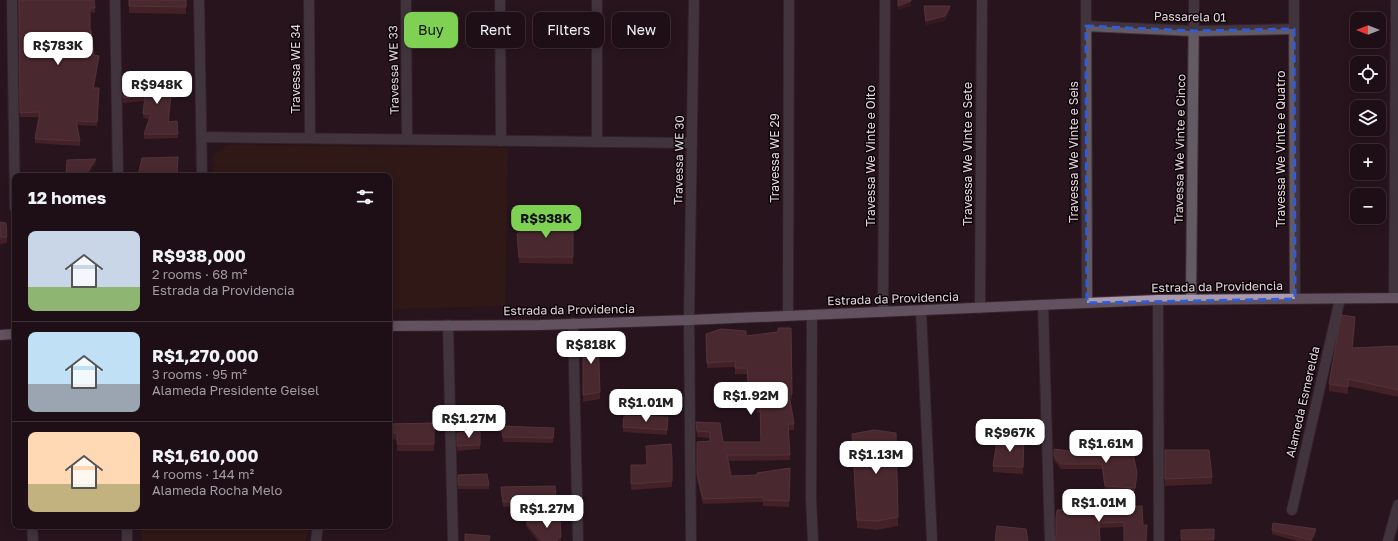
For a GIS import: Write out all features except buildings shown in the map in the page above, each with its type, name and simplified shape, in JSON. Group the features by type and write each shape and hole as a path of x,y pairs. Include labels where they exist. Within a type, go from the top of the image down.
{"main road":[{"name":"Estrada da Providencia","path":"392,326 540,325 689,320 1191,299 1396,298"},
{"path":"0,335 12,334"}],"street":[{"path":"12,0 14,173"},
{"path":"115,0 118,173"},
{"path":"199,0 202,173"},
{"name":"Travessa WE 34","path":"309,0 310,138"},
{"name":"Travessa WE 33","path":"406,0 407,140"},
{"path":"500,0 501,141"},
{"path":"597,0 597,142"},
{"name":"Travessa WE 30","path":"691,541 689,320 694,0"},
{"name":"Travessa WE 29","path":"788,315 790,0"},
{"name":"Travessa We Vinte e Oito","path":"883,312 885,0"},
{"name":"Travessa We Vinte e Sete","path":"980,308 982,0"},
{"name":"Travessa We Vinte e Seis","path":"1086,0 1087,303"},
{"name":"Travessa We Vinte e Cinco","path":"1191,299 1194,0"},
{"name":"Travessa We Vinte e Quatro","path":"1294,0 1294,299"},
{"path":"1396,0 1396,298"},
{"name":"Passarela 01","path":"1086,26 1194,31 1294,29"},
{"path":"202,137 692,143"},
{"name":"Alameda Esmerelda","path":"1292,510 1340,299"},
{"path":"1158,300 1159,541"},
{"path":"1043,305 1050,541"},
{"path":"921,311 932,541"},
{"path":"812,315 811,498 813,541"},
{"path":"574,323 578,541"},
{"path":"448,325 453,541"},
{"path":"1388,541 1398,505"},
{"path":"32,529 33,541"},
{"path":"126,529 127,541"},
{"path":"316,541 318,529"}],"highlighted area":[{"path":"1086,26 1194,31 1294,29 1295,299 1087,303"}],"shaded area":[{"path":"227,145 508,148 505,306 392,309 392,173 213,173 213,156"},
{"path":"141,529 308,529 306,541 142,541"}]}
